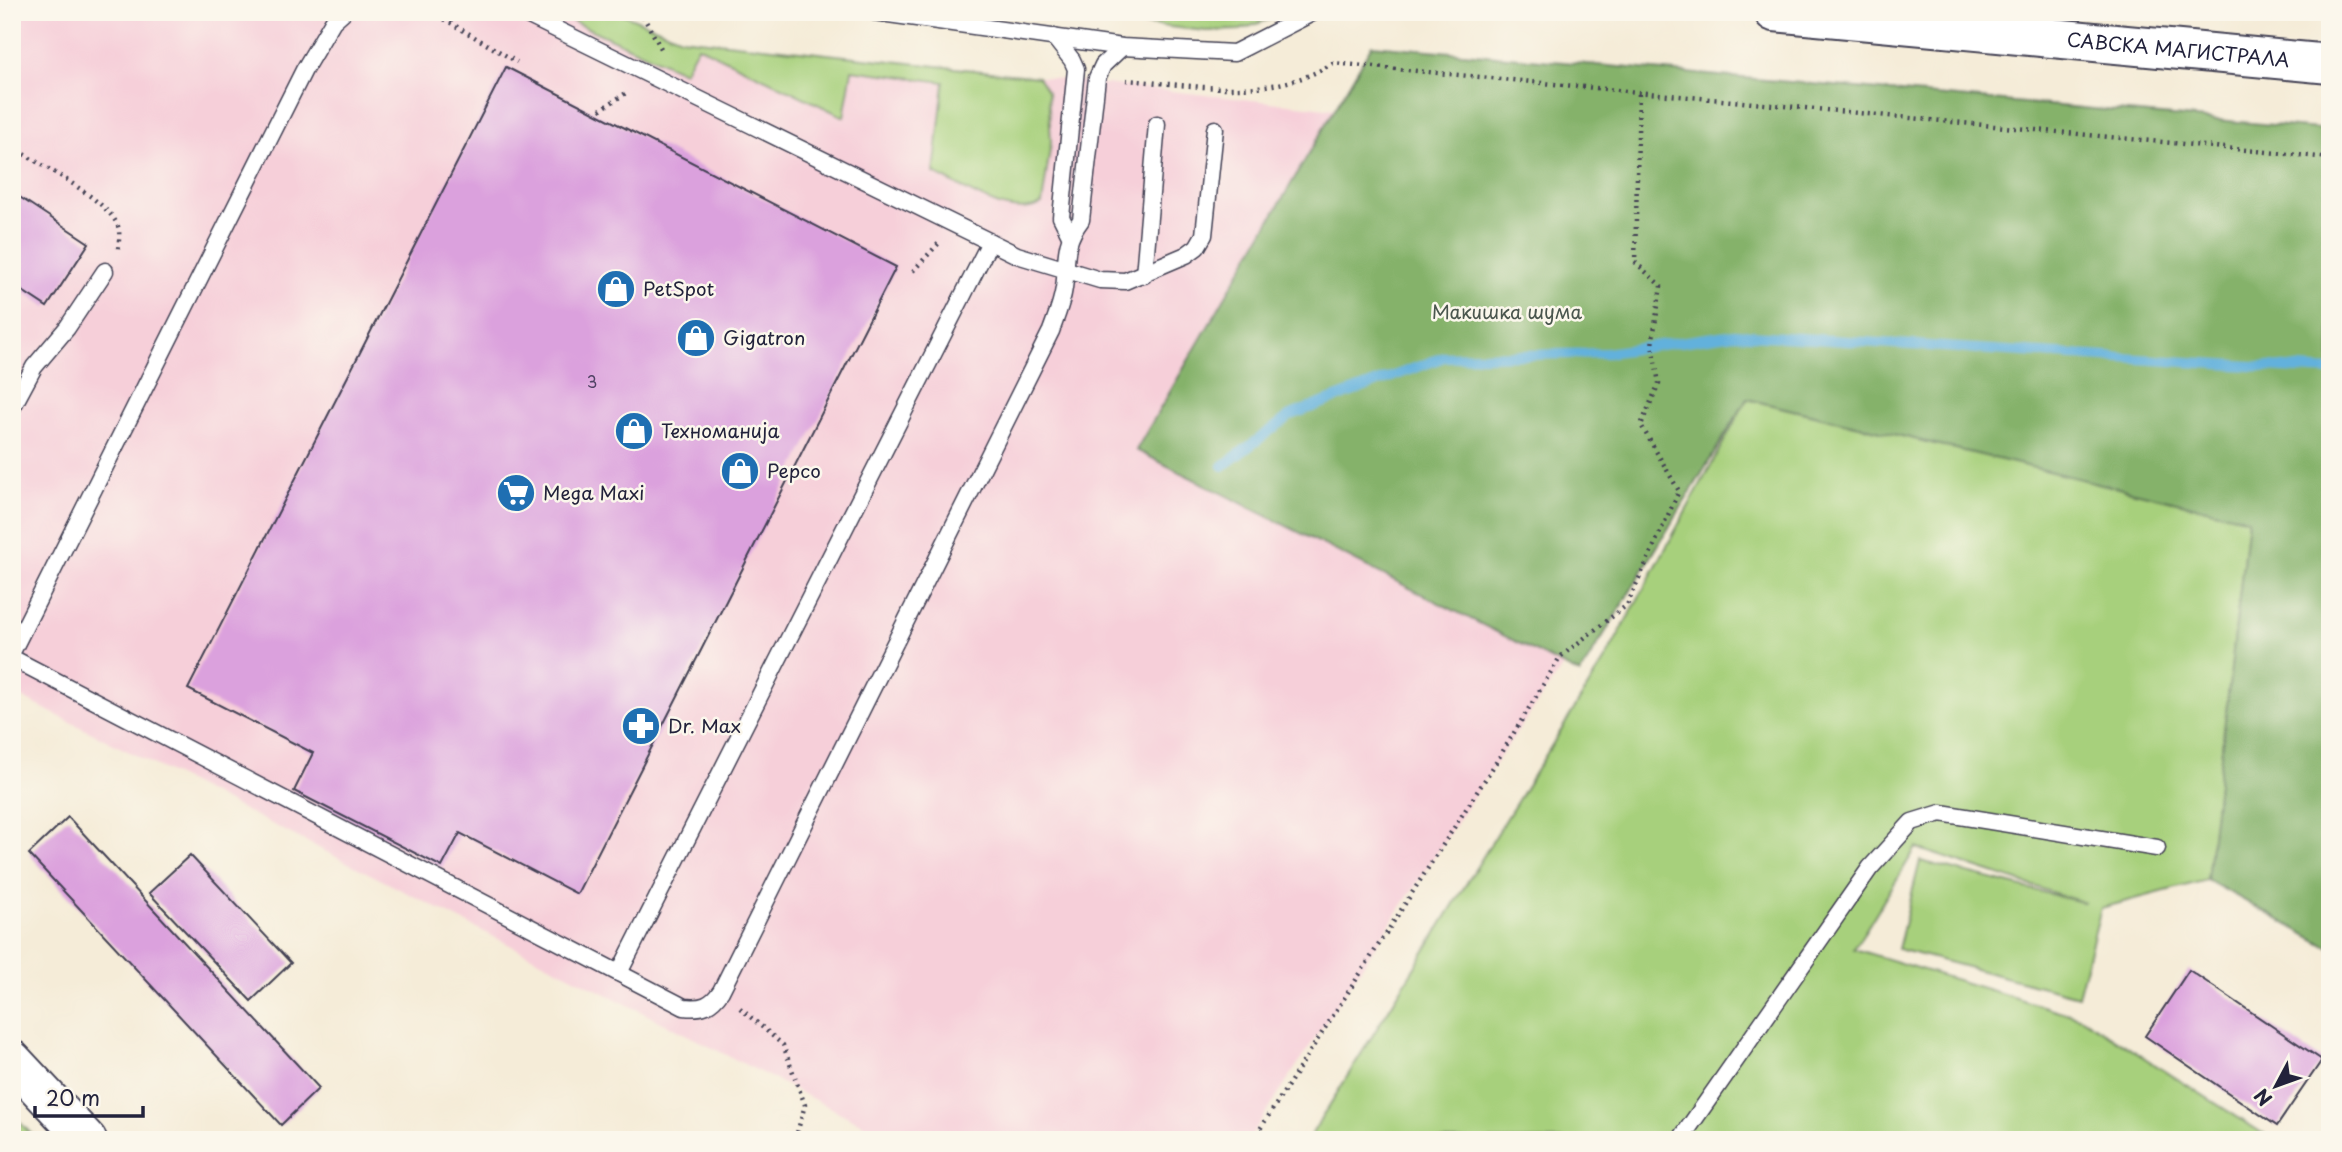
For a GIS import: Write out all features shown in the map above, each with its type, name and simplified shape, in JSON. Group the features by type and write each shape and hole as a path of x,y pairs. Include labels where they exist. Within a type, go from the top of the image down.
{"main road":[{"name":"САВСКА МАГИСТРАЛА","path":"1774,12 2330,64"},
{"path":"12,1060 87,1140"}],"lane":[{"path":"12,652 304,70 333,21 343,12"},
{"path":"521,12 1017,255 1100,280 1125,282 1186,256 1197,247 1204,235 1215,129"},
{"path":"874,12 1122,47 1234,53 1314,12"},
{"path":"1054,37 1076,69 1060,217 1070,235"},
{"path":"12,658 684,1007 697,1009 712,1004 721,991 1051,331 1059,310 1070,235 1081,220 1097,78 1103,65 1122,47"},
{"path":"1144,275 1157,124"},
{"path":"619,973 990,242"},
{"path":"12,408 34,367 67,328 105,271"},
{"path":"1680,1140 1870,868 1912,822 1941,813 2157,848"}],"path":[{"path":"432,12 517,62"},
{"path":"643,16 669,64"},
{"path":"1333,63 2330,158"},
{"path":"1253,1140 1495,764 1560,657 1627,605 1679,491 1641,425 1659,383 1652,345 1661,286 1635,261 1639,92"},
{"path":"600,110 628,93"},
{"path":"12,147 89,196 109,212 118,224 118,250 105,271"},
{"path":"913,271 939,243"},
{"path":"721,991 783,1045 805,1105 795,1140"}],"shaded area":[{"path":"12,12 619,12 681,38 1335,109 1136,450 1563,666 1495,764 1248,1140 894,1140 21,697 12,696"}],"green space":[{"path":"552,12 618,12 681,38 1038,77 1048,92 1051,142 1042,204 1029,208 1002,206 934,173 944,82 852,70 844,117 698,46 684,72"},
{"path":"1033,12 1254,12 1281,15 1240,30 1206,31"},
{"name":"Макишка шума","path":"1372,45 2330,130 2330,948 2207,880 2248,519 1747,399 1580,674 1136,450"},
{"path":"1747,399 2248,519 2207,880 2101,908 2078,996 1898,949 1920,861 2085,903 1916,848 1854,949 2082,1018 2273,1140 1308,1140 1607,656"},
{"path":"12,1114 37,1140 12,1140"}],"building":[{"path":"506,67 896,267 577,894 460,833 442,867 294,791 313,753 188,689"},
{"path":"12,192 89,243 47,307 12,284"},
{"path":"68,817 319,1088 281,1125 29,854"},
{"path":"190,855 291,963 251,1001 149,893"},
{"path":"2189,970 2322,1060 2277,1126 2145,1036"}],"waterway":[{"path":"1223,466 1291,415 1444,357 1607,353 1734,334 2330,371"}],"place":[{"name":"PetSpot","path":"616,289"},
{"name":"Gigatron","path":"696,338"},
{"name":"Техноманија","path":"634,431"},
{"name":"Pepco","path":"740,471"},
{"name":"Mega Maxi","path":"516,493"},
{"name":"Dr. Max","path":"641,726"}]}
